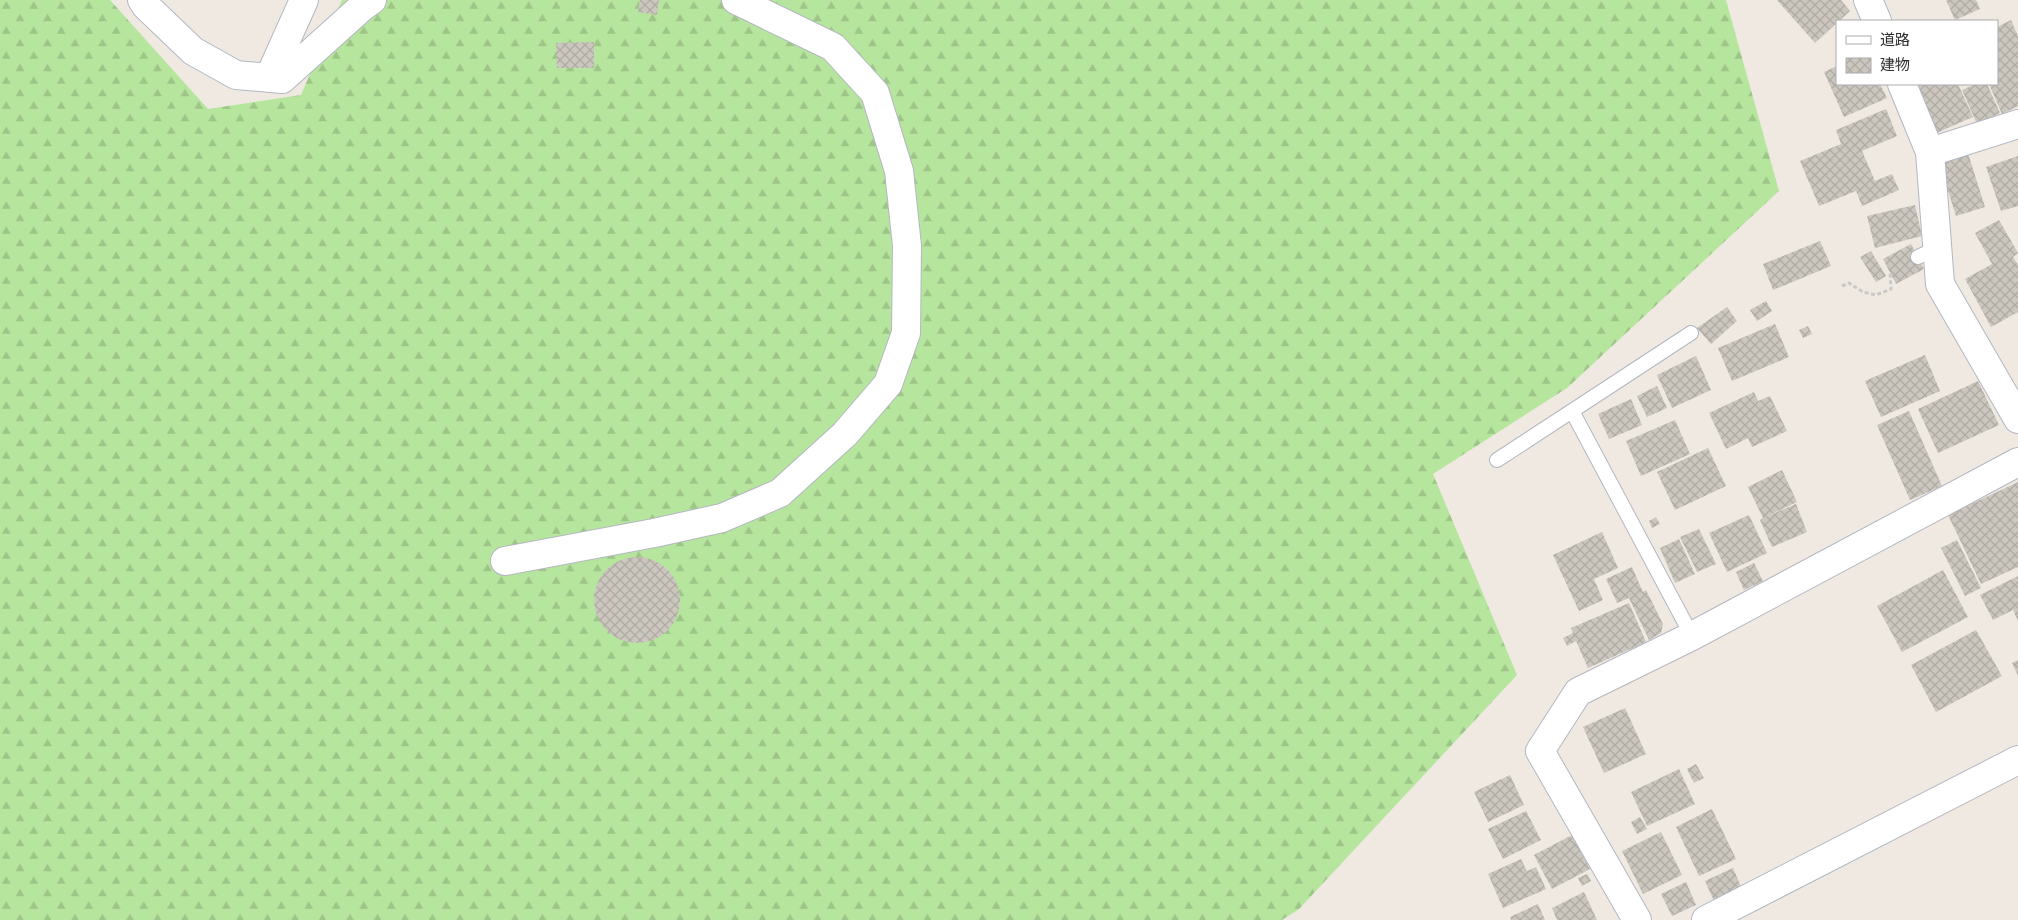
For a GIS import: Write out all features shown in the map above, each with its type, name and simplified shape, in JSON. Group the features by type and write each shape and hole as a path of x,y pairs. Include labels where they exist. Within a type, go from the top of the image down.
{"street":[{"path":"142,0 193,51 236,76 282,80 372,0"},
{"path":"268,78 304,0"},
{"path":"505,561 722,518 780,493 845,434 888,384 906,333 907,246 900,171 875,93 833,46 736,0"},
{"path":"1868,0 1877,20"},
{"path":"1902,85 1930,152 1927,253 1940,284 2018,419"},
{"path":"1930,152 2018,124"},
{"path":"1637,920 1540,751 1578,692 1692,636 2018,462"},
{"path":"1706,920 2018,760"}],"lane":[{"path":"1497,460 1691,333"},
{"path":"1572,411 1692,636"}],"path":[{"path":"1842,286 1849,284 1863,292 1876,296 1891,289 1890,272"}],"green space":[{"path":"0,0 110,0 208,109 301,95 342,0 1726,0 1779,191 1567,388 1433,474 1517,675 1299,909 1282,920 0,920"}],"building":[{"path":"640,0 659,0 657,15 638,12"},
{"path":"1777,0 1841,0 1850,11 1840,20 1836,20 1836,24 1815,43"},
{"path":"1946,0 1976,0 1980,9 1955,20"},
{"path":"2011,20 2018,36 2018,106 2002,114 1989,85 1998,85 1998,26"},
{"path":"594,42 594,68 557,68 556,43"},
{"path":"1836,66 1836,85 1880,85 1887,98 1844,117 1824,72"},
{"path":"1911,85 1958,85 1973,117 1934,134"},
{"path":"1973,85 1987,85 2000,113 1977,124 1962,90"},
{"path":"1886,109 1897,136 1862,151 1875,181 1892,174 1899,190 1862,206 1856,191 1819,206 1800,161 1841,144 1836,130"},
{"path":"1967,150 1985,207 1956,216 1938,159"},
{"path":"2018,156 2018,206 2001,211 1986,167"},
{"path":"1915,205 1922,236 1875,248 1867,216"},
{"path":"1999,220 2018,253 2013,257 2018,265 2018,312 1991,327 1965,279 1992,264 1975,233"},
{"path":"1820,241 1831,266 1773,290 1763,264"},
{"path":"1911,244 1924,269 1896,284 1883,259"},
{"path":"1871,251 1886,276 1876,282 1860,257"},
{"path":"1766,301 1772,311 1757,321 1750,310"},
{"path":"1727,307 1737,321 1711,344 1697,328"},
{"path":"1775,324 1789,357 1732,381 1718,348"},
{"path":"1808,326 1812,334 1803,338 1799,330"},
{"path":"1925,355 1940,391 1881,417 1865,381"},
{"path":"1696,356 1711,390 1672,408 1657,375"},
{"path":"1978,381 1999,425 1938,453 1918,409"},
{"path":"1657,386 1667,408 1647,417 1637,396"},
{"path":"1754,392 1758,401 1770,396 1787,431 1752,447 1748,438 1726,449 1709,413"},
{"path":"1631,399 1642,425 1609,439 1598,414"},
{"path":"1909,411 1942,486 1910,500 1877,425"},
{"path":"1675,420 1690,454 1641,476 1626,441"},
{"path":"1708,448 1726,486 1675,510 1657,472"},
{"path":"1782,470 1797,502 1765,517 1796,504 1807,532 1772,547 1760,520 1763,518 1748,487"},
{"path":"2018,482 2018,567 1981,584 1948,515"},
{"path":"1749,515 1767,553 1727,572 1709,533"},
{"path":"1656,517 1660,524 1652,528 1649,521"},
{"path":"1699,529 1716,564 1697,572 1680,537"},
{"path":"1602,532 1618,568 1594,579 1603,600 1579,611 1553,555"},
{"path":"1679,539 1695,574 1675,583 1660,548"},
{"path":"1957,540 1981,588 1965,596 1941,548"},
{"path":"637,557 653,560 661,564 673,576 677,584 680,600 677,616 673,624 661,636 653,640 637,643 621,640 613,636 601,624 597,616 594,600 597,584 601,576 613,564 621,560"},
{"path":"1754,563 1763,581 1744,590 1736,572"},
{"path":"1632,567 1643,592 1646,590 1663,624 1661,633 1649,640 1629,598 1617,603 1606,579"},
{"path":"1943,570 1968,617 1902,652 1877,606"},
{"path":"2018,576 2018,621 2013,610 1993,620 1980,595"},
{"path":"1629,603 1646,642 1588,668 1576,641 1567,646 1563,638 1573,633 1571,628"},
{"path":"1976,630 2002,676 1936,712 1911,665"},
{"path":"2018,660 2018,676 2012,663"},
{"path":"1625,708 1646,754 1604,773 1583,727"},
{"path":"1696,764 1704,778 1694,783 1687,769"},
{"path":"1679,769 1695,804 1647,826 1631,792"},
{"path":"1510,775 1524,805 1488,822 1474,792"},
{"path":"1712,809 1736,859 1699,876 1676,827"},
{"path":"1526,811 1541,840 1503,859 1488,829"},
{"path":"1640,817 1647,829 1637,834 1631,822"},
{"path":"1661,832 1682,875 1643,894 1622,851"},
{"path":"1572,835 1590,869 1552,889 1534,855"},
{"path":"1521,859 1527,871 1536,867 1546,889 1503,908 1488,874"},
{"path":"1733,868 1742,889 1714,901 1705,881"},
{"path":"1587,874 1591,881 1582,886 1578,878"},
{"path":"1686,882 1696,905 1672,916 1661,894"},
{"path":"1584,892 1597,920 1557,920 1552,908"},
{"path":"1538,904 1545,920 1511,920 1510,917"}]}
